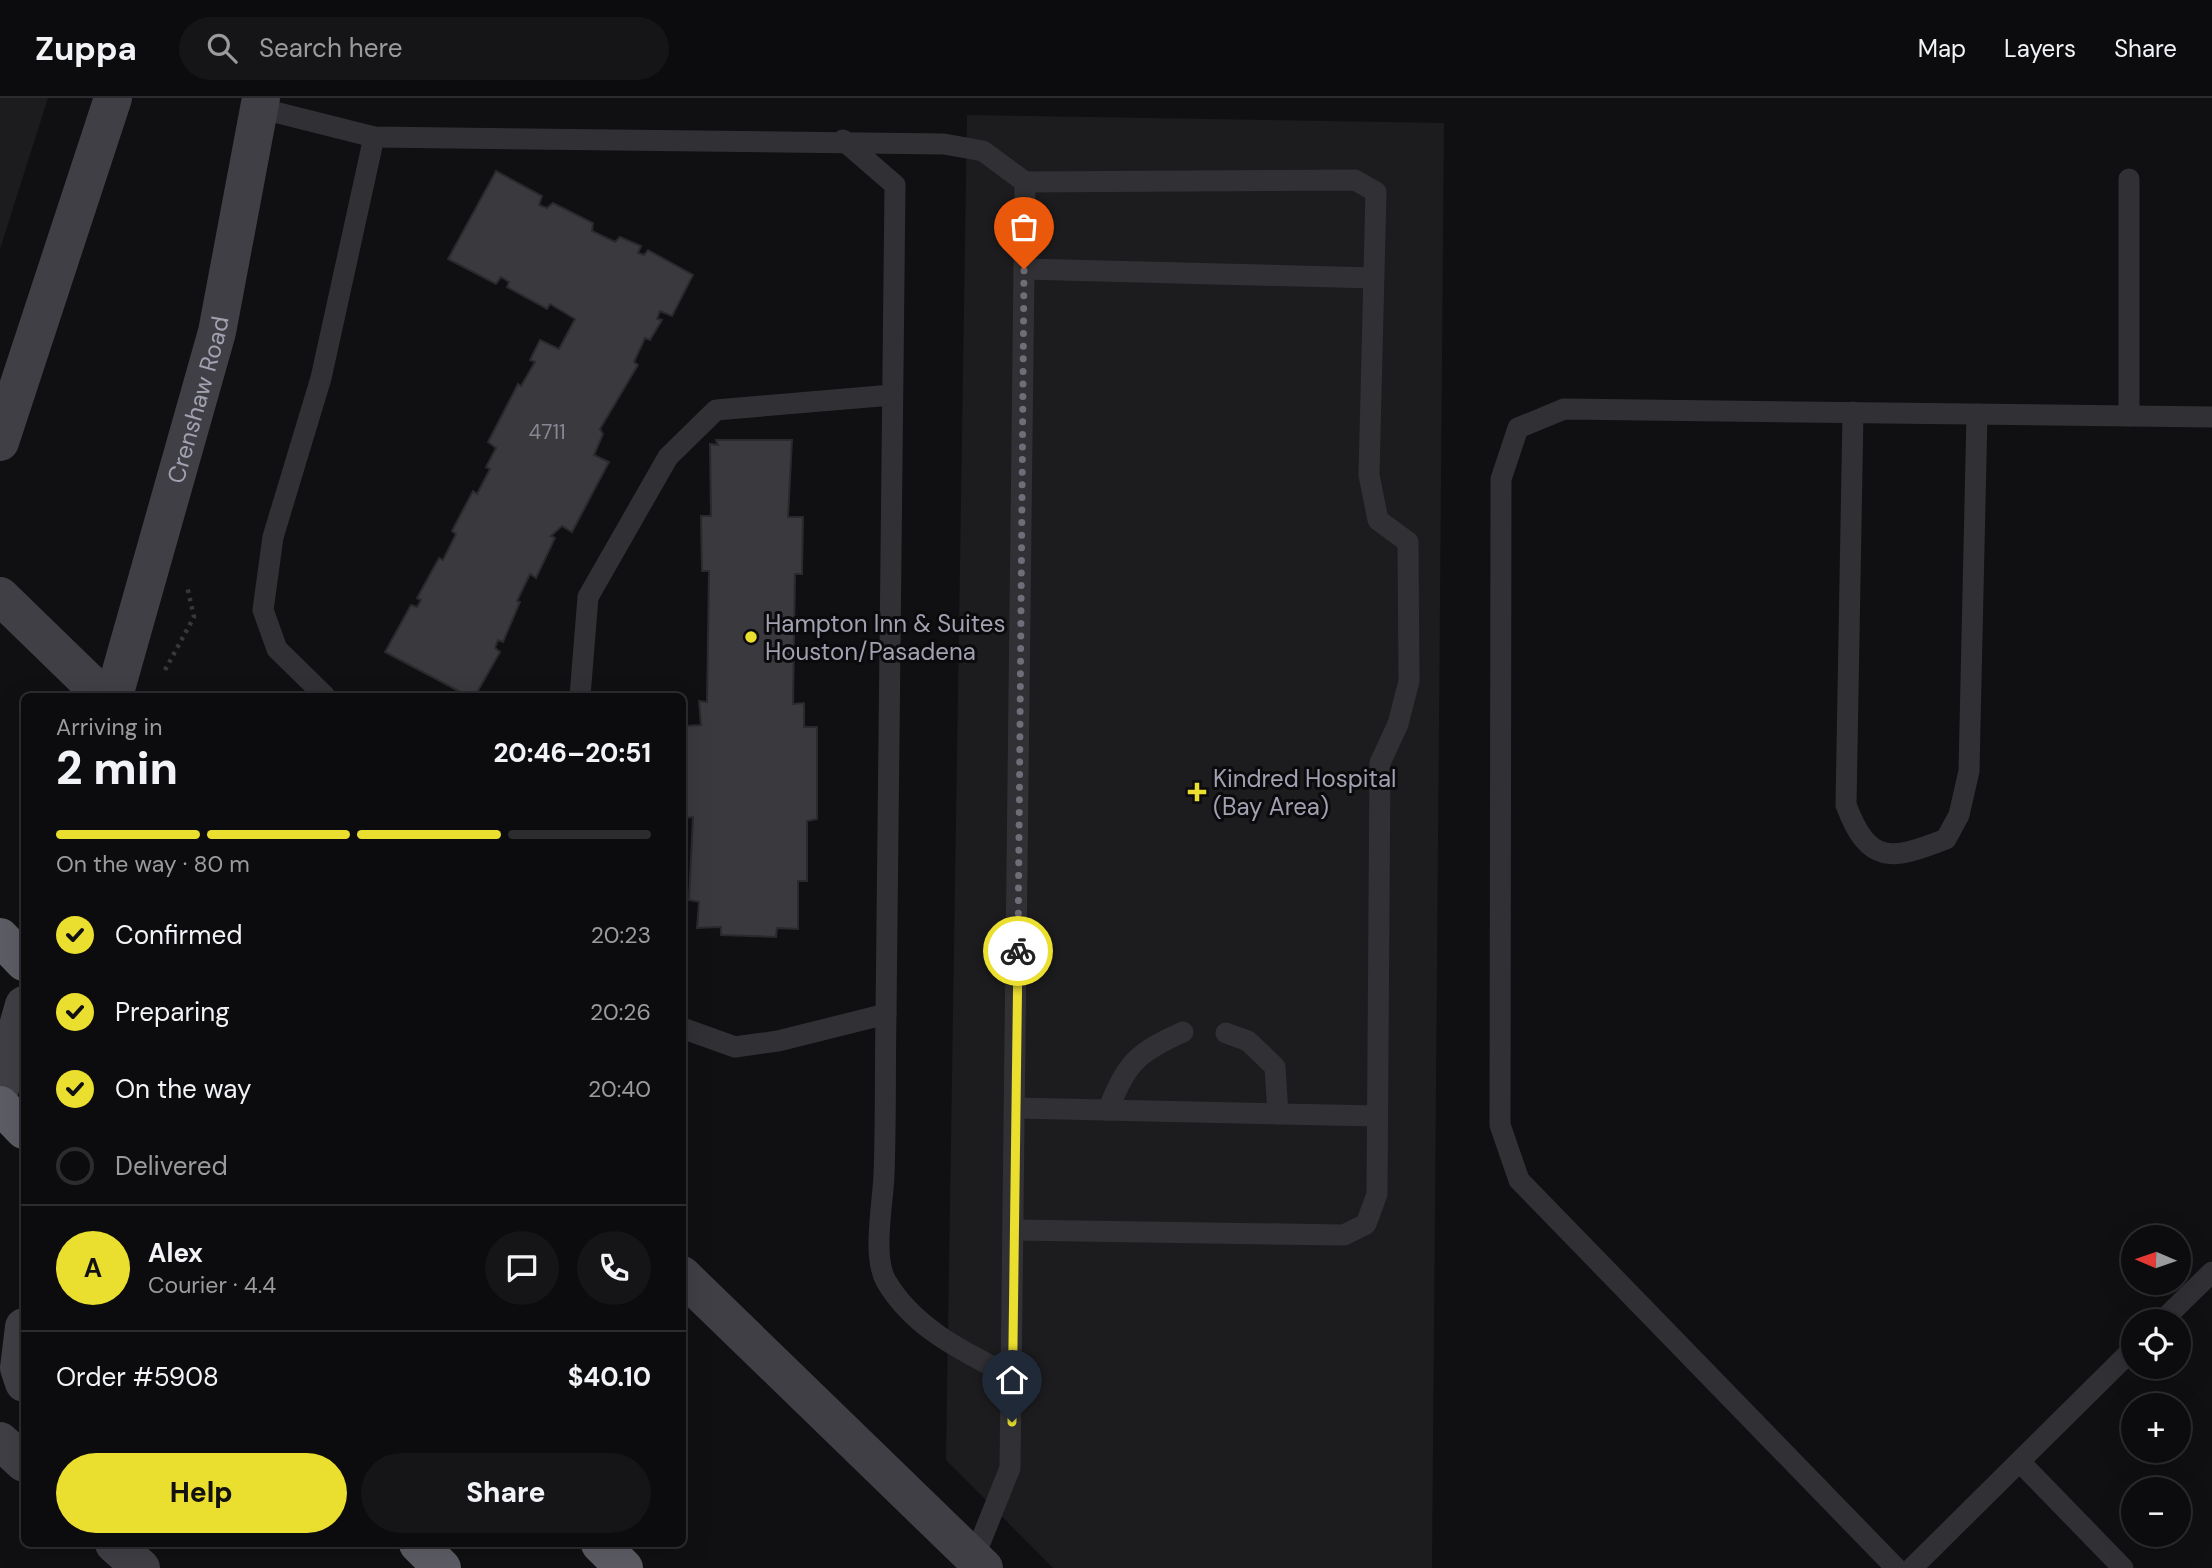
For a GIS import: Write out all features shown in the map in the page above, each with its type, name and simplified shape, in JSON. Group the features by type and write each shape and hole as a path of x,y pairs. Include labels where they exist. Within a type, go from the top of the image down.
{"highway":[{"path":"0,937 21,959"},
{"path":"0,1105 21,1127"},
{"path":"421,1547 442,1568"},
{"path":"603,1547 624,1568"}],"main road":[{"path":"0,442 113,98"},
{"name":"Crenshaw Road","path":"115,693 217,332 253,101"},
{"path":"0,596 100,693"},
{"path":"0,1089 21,1016"},
{"path":"686,1279 979,1563"},
{"path":"21,1352 21,1374"},
{"path":"0,1441 21,1460"},
{"path":"118,1547 143,1568"},
{"path":"129,1547 143,1568"}],"lane":[{"path":"253,101 374,137 843,140 944,144 983,151 1025,182 1355,180 1376,192 1369,475 1378,520 1408,542 1409,667 1409,681 1398,724 1380,763 1377,1194 1366,1224 1344,1235 1015,1230"},
{"path":"322,693 277,649 263,610 274,537 321,378 374,137"},
{"path":"843,140 895,185 884,1177 878,1226 885,1279 915,1317 956,1348 1013,1377"},
{"path":"2129,179 2129,416"},
{"path":"979,1563 1010,1468 1015,1230 1025,182"},
{"path":"1024,269 1374,278"},
{"path":"580,693 588,597 668,457 716,410 892,395"},
{"path":"1896,1568 1519,1181 1500,1125 1501,479 1518,428 1564,409 2212,417"},
{"path":"1853,412 1846,805 1856,831 1875,850 1905,855 1946,839 1959,815 1969,771 1977,414"},
{"path":"686,1029 735,1047 778,1041 886,1014"},
{"path":"1108,1110 1123,1072 1149,1047 1183,1032"},
{"path":"1226,1033 1248,1041 1275,1066 1278,1114"},
{"path":"1016,1108 1377,1116"},
{"path":"2174,1309 2212,1272"},
{"path":"1912,1568 2121,1361"},
{"path":"2020,1462 2123,1568"}],"shaded area":[{"path":"0,98 48,98 0,249"},
{"name":"Kindred Hospital (Bay Area)","path":"967,115 1444,123 1432,1568 1053,1568 946,1460"}],"building":[{"path":"496,171 542,196 539,205 547,208 553,203 593,223 592,231 615,242 620,237 641,246 638,253 644,255 648,250 693,275 672,316 660,311 657,319 662,320 650,340 645,338 634,362 638,365 600,429 603,434 594,455 609,462 572,532 562,526 551,536 555,538 536,578 530,574 517,601 520,602 503,642 498,640 495,648 500,652 477,693 462,693 385,652 411,605 417,607 421,600 417,598 439,558 443,560 456,534 452,531 473,491 477,494 490,469 486,467 496,448 488,442 518,384 521,386 535,362 530,360 540,340 559,349 575,319 550,304 547,309 507,287 509,282 501,277 496,284 448,259"},
{"name":"Hampton Inn & Suites Houston/Pasadena","path":"716,440 792,440 788,517 803,517 802,574 795,574 793,704 804,703 804,727 817,727 817,819 807,821 807,881 798,881 798,929 777,928 776,937 721,935 721,927 697,928 699,902 689,900 693,817 686,818 686,726 701,725 699,701 707,702 709,571 702,571 701,516 711,516 710,444 718,445"}],"way so far":[{"path":"1018,951 1024,269"}],"place":[{"name":"Hampton Inn & Suites Houston/Pasadena","path":"751,637"},
{"name":"Kindred Hospital (Bay Area)","path":"1197,792"}],"route":[{"path":"1012,1422 1018,951"}]}
